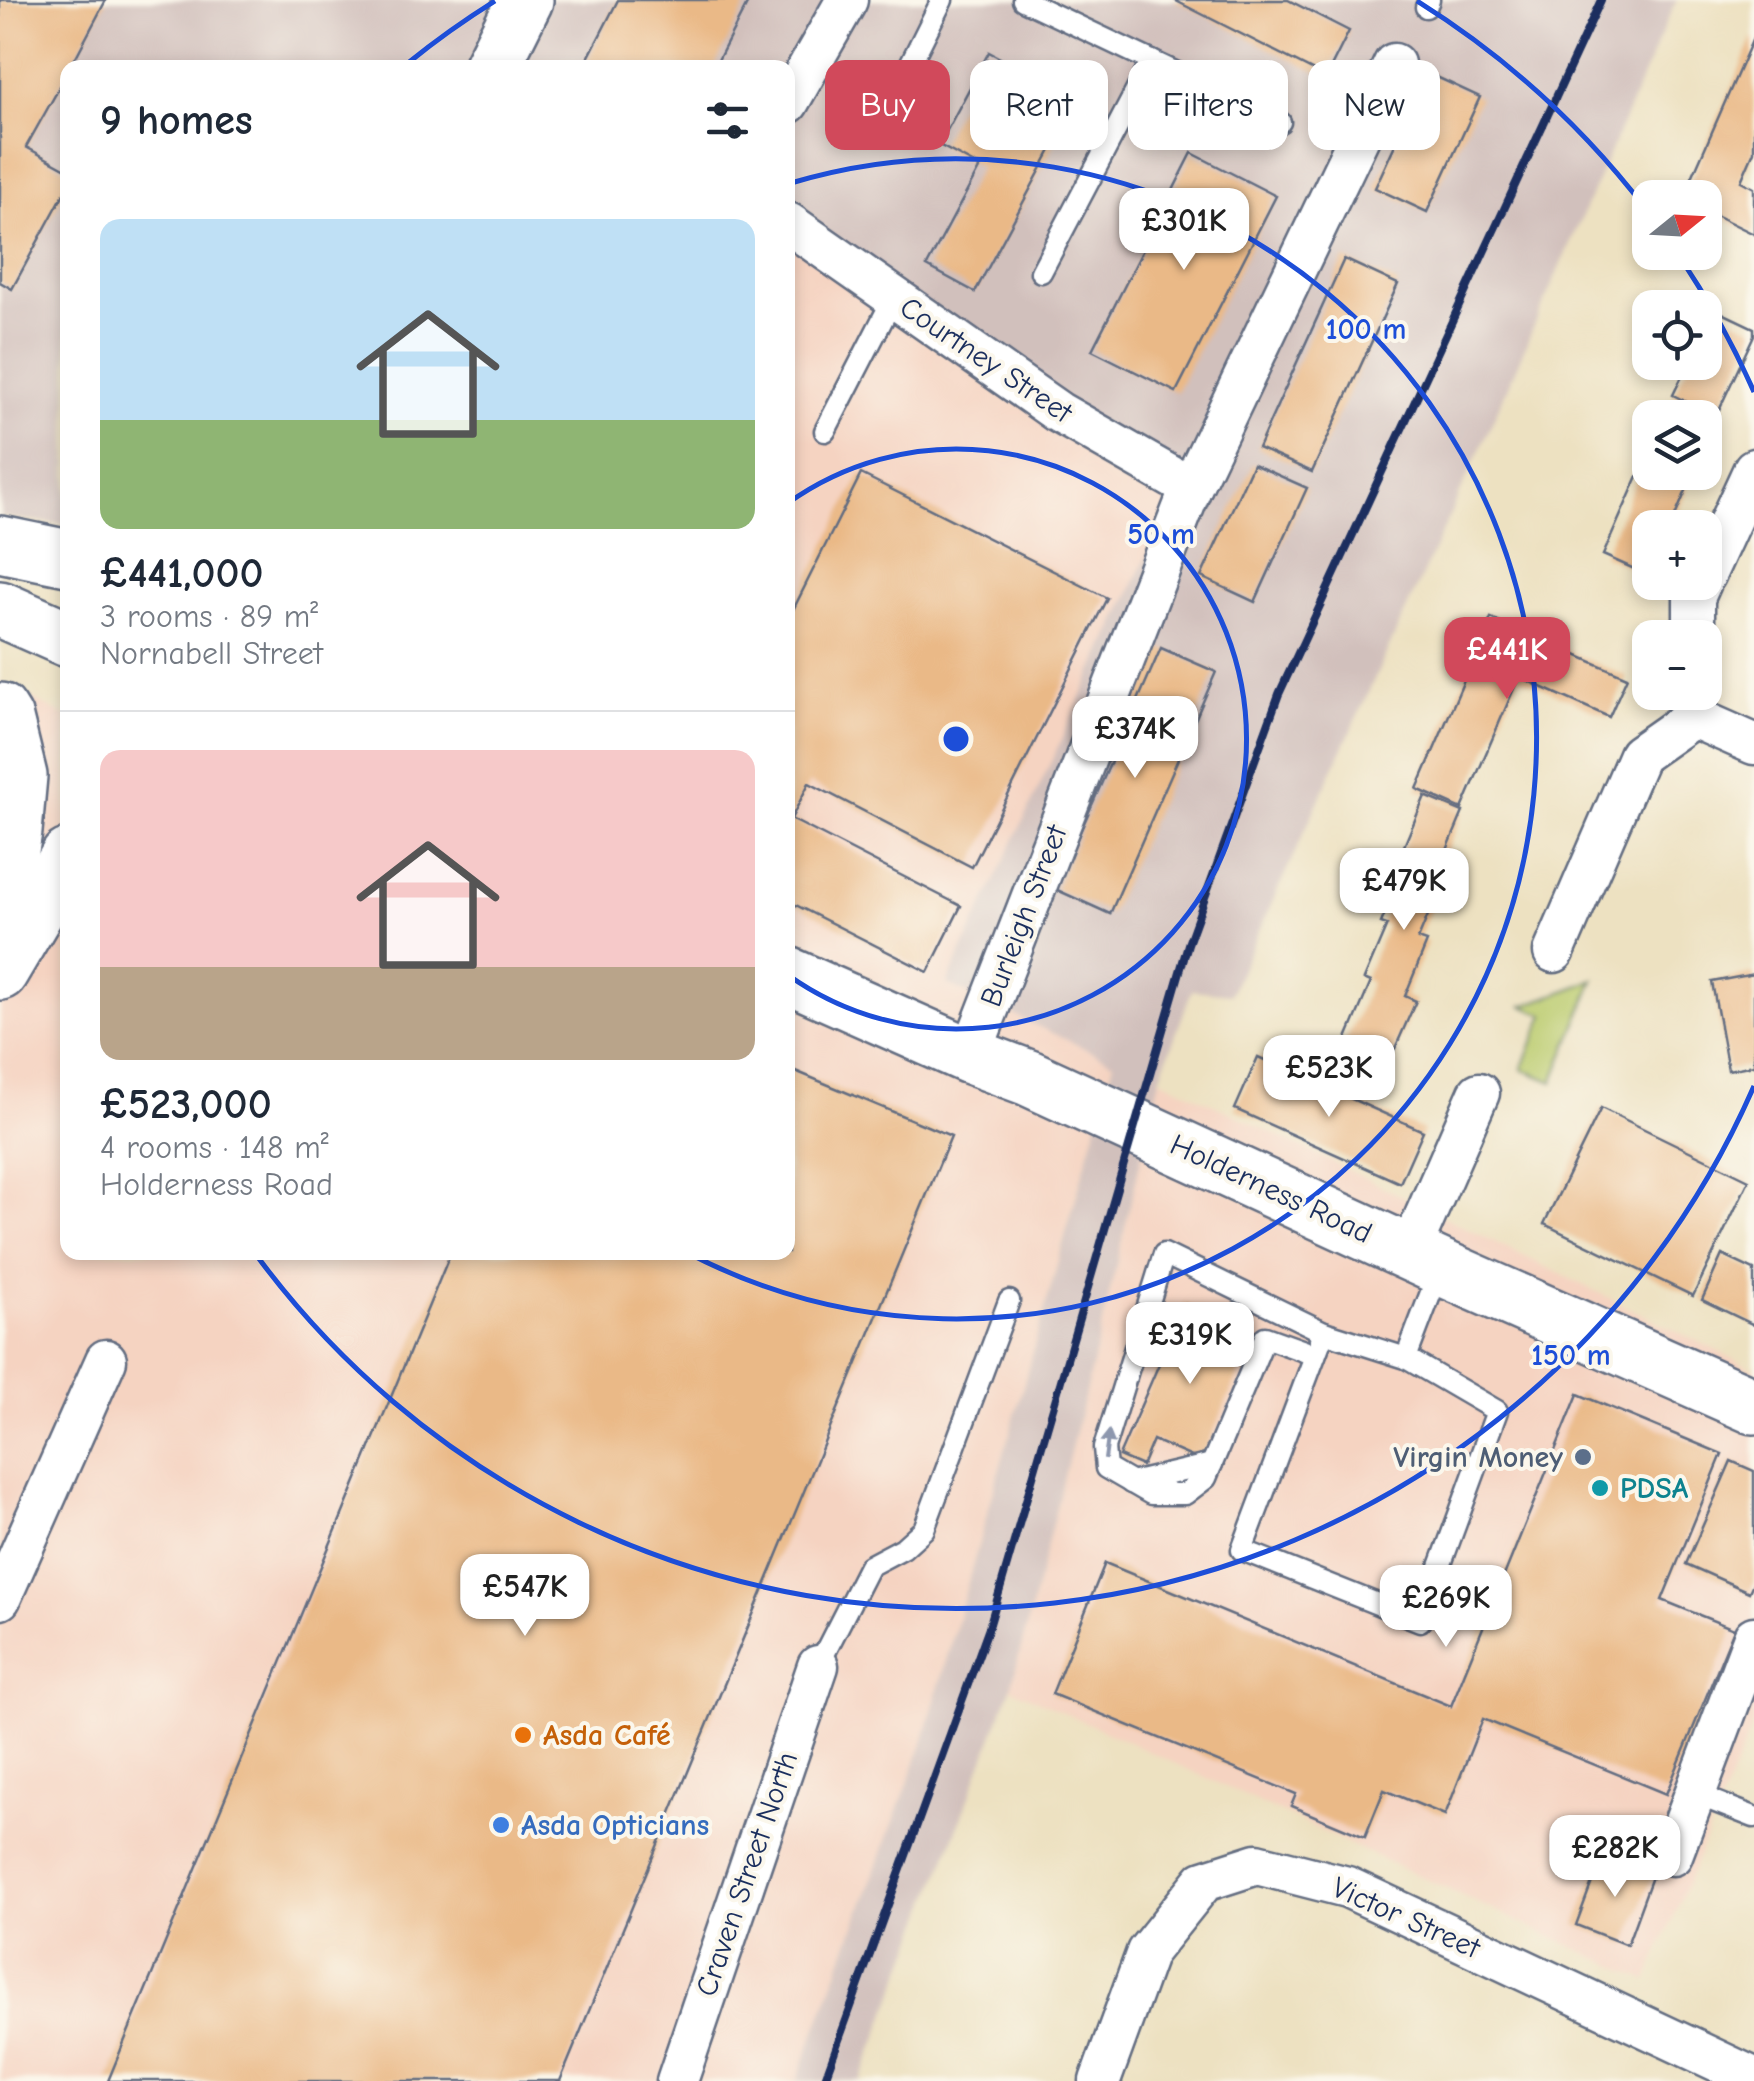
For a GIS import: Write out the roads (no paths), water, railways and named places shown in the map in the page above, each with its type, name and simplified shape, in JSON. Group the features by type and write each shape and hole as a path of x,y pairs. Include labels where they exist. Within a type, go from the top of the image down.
{"highway":[{"path":"495,60 526,0"},
{"path":"0,544 60,556"},
{"path":"0,609 60,636"},
{"path":"0,711 19,776 7,875 0,896"},
{"path":"2,968 60,871"},
{"path":"2,968 60,917"},
{"name":"Holderness Road","path":"795,977 970,1056 1029,1078 1754,1406"}],"street":[{"path":"795,91 847,0"},
{"name":"Burleigh Street","path":"970,1056 1191,488 1353,150"},
{"name":"Courtney Street","path":"795,228 1058,412 1191,488"},
{"path":"1722,538 1754,469"},
{"path":"1554,952 1639,755 1688,710"},
{"path":"1702,710 1754,744"},
{"path":"1425,1260 1479,1092"},
{"path":"0,1598 106,1360"},
{"path":"1672,1855 1754,1638"},
{"name":"Craven Street North","path":"677,2081 818,1666"},
{"name":"Victor Street","path":"1100,2081 1147,1952 1204,1881 1257,1864 1348,1887 1754,2078"}],"lane":[{"path":"912,60 942,0"},
{"path":"1023,0 1150,60"},
{"path":"1041,272 1128,107"},
{"path":"824,430 894,298"},
{"path":"1315,1354 1265,1337 1212,1464 1131,1482 1106,1468 1104,1448 1164,1254 1324,1332 1406,1358 1497,1411 1420,1621 1242,1550 1324,1332"},
{"path":"1406,1358 1425,1260"},
{"path":"818,1666 869,1566 902,1548 924,1529 1009,1302"},
{"path":"1695,1794 1754,1818"}],"railway":[{"path":"824,2081 990,1624 1188,944 1279,694 1601,0"}],"place":[{"name":"Virgin Money","path":"1583,1457"},
{"name":"PDSA","path":"1600,1488"},
{"name":"Asda Café","path":"523,1735"},
{"name":"Asda Opticians","path":"501,1825"}]}
